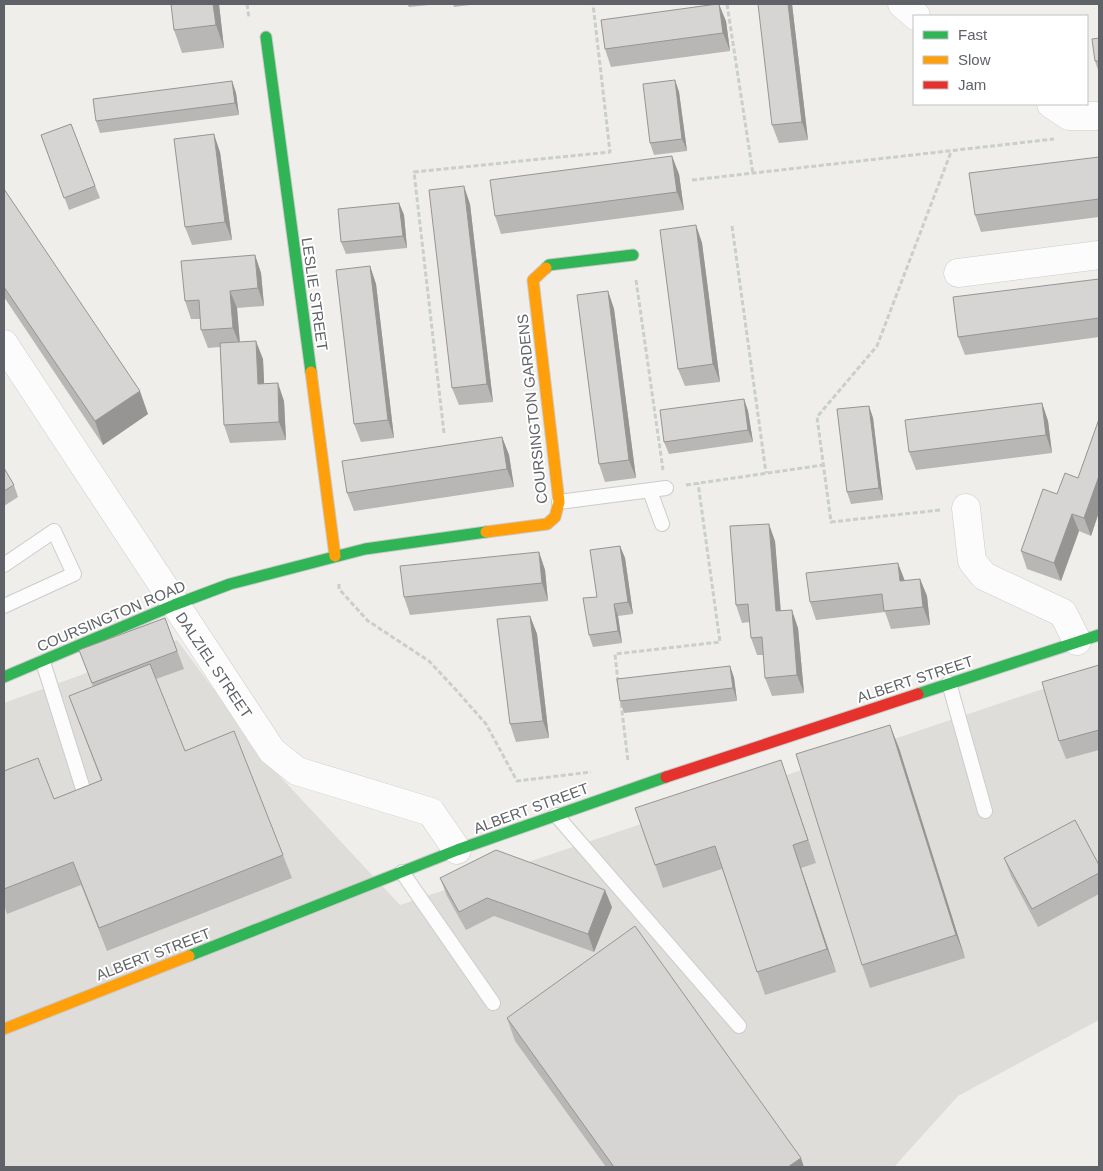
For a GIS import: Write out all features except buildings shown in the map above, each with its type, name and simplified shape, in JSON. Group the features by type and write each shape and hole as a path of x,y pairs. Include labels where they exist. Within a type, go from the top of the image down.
{"street":[{"path":"902,4 915,15"},
{"name":"LESLIE STREET","path":"266,37 335,556"},
{"path":"1052,105 1069,116 1099,116"},
{"name":"COURSINGTON GARDENS","path":"230,584 365,549 547,524 555,517 559,502 533,280 549,264 633,255"},
{"path":"958,273 1099,255"},
{"name":"DALZIEL STREET","path":"4,344 174,605 272,751 297,771 431,812 457,850"},
{"path":"966,508 972,561 984,576 1063,612 1088,638"},
{"name":"COURSINGTON ROAD","path":"4,677 174,605 230,584"},
{"name":"ALBERT STREET","path":"4,1029 457,850 632,788 1088,638"}],"lane":[{"path":"559,502 666,488"},
{"path":"650,491 662,524"},
{"path":"4,565 54,531 74,574 4,606"},
{"path":"43,662 84,792"},
{"path":"949,683 985,811"},
{"path":"556,815 739,1026"},
{"path":"402,872 493,1003"}],"path":[{"path":"444,434 414,172 610,152 593,4"},
{"path":"728,4 753,174"},
{"path":"692,180 1060,139"},
{"path":"951,152 877,346 817,417 831,522 966,508"},
{"path":"732,226 766,473"},
{"path":"633,255 666,488 824,465"},
{"path":"620,692 615,654 720,642 698,483"},
{"path":"335,556 339,589 368,621 429,662 457,691 486,724 517,781 601,770"},
{"path":"621,701 632,788"}],"shaded area":[{"path":"177,640 274,770 400,905 1099,670 1099,1020 958,1096 894,1167 4,1167 4,703"}],"traffic: fast":[{"path":"266,37 311,372"},
{"path":"546,268 549,265 633,255"},
{"path":"4,677 174,605 230,584 365,549 486,532"},
{"path":"918,694 1099,635"},
{"path":"189,956 457,850 666,777"}],"traffic: slow":[{"path":"486,532 547,524 555,517 559,502 533,280 546,268"},
{"path":"311,372 335,556"},
{"path":"4,1029 189,956"}],"traffic: jam":[{"path":"666,777 918,694"}]}
